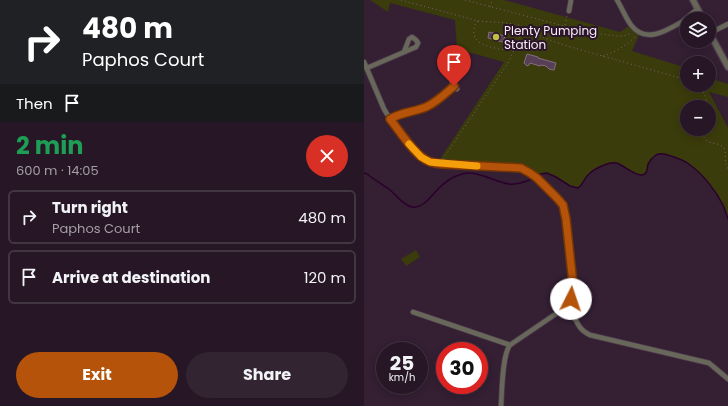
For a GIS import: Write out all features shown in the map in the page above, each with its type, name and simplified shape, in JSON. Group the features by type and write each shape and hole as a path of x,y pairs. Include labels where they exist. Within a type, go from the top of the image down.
{"street":[{"path":"569,11 571,0"},
{"path":"617,0 629,22 638,31 649,35 657,34 679,23"},
{"path":"689,0 697,12"},
{"path":"693,0 697,12"},
{"path":"716,29 728,24"},
{"path":"716,45 728,67"},
{"path":"367,68 404,52"},
{"path":"364,62 384,109 390,119 421,157 430,162 442,164 521,168 537,178 561,201 564,208 573,284 571,299 567,305 552,317 510,345 508,348 505,357 501,406"},
{"path":"390,119 400,114 428,106 454,86"},
{"path":"567,305 580,329 590,335 709,363 728,379"},
{"path":"413,312 510,345"}],"path":[{"path":"401,0 478,21 508,23 524,27 554,42 680,78"},
{"path":"465,0 587,32 624,36 638,31"},
{"path":"490,7 492,0"},
{"path":"564,26 569,11"},
{"path":"478,21 474,26 476,39 487,46 504,50"},
{"path":"442,164 444,158 508,63 524,27"},
{"path":"602,56 619,49 630,42 638,31"},
{"path":"704,136 711,143 720,145 724,148 725,162 728,169"}],"shaded area":[{"path":"370,0 504,0 620,32 629,26 639,35 632,51 680,66 680,92 709,92 713,100 680,100 680,136 716,136 716,105 728,128 728,219 720,199 700,173 687,162 665,154 656,155 648,164 646,173 643,175 636,174 616,163 603,165 589,174 582,185 578,188 569,186 549,174 541,174 537,176 529,170 447,161 438,162 504,62 457,49 455,20 390,3 388,12"},
{"path":"716,80 728,84 728,97 709,92 716,92"},
{"path":"416,250 420,257 406,266 401,259"}],"building":[{"name":"Plenty Pumping Station","path":"489,32 505,36 503,42 488,38"},
{"path":"527,54 556,63 554,70 549,69 546,66 530,63 527,66 524,63"}],"waterway":[{"path":"540,174 547,173 570,186 578,188 582,185 589,174 595,169 604,165 616,163 636,174 643,175 646,173 648,164 656,155 665,154 684,161 700,173 717,194 728,219"},
{"path":"364,173 390,190 400,200 412,207 424,204 446,182 465,173 478,174 509,184 517,184 530,180"}],"slow traffic":[{"path":"409,144 421,157 430,162 477,166"}],"place":[{"name":"Plenty Pumping Station","path":"496,37"}],"route":[{"path":"454,86 428,106 400,114 390,119 417,153 427,161 442,164 521,168 537,178 561,201 566,219 573,284 571,299"}]}
